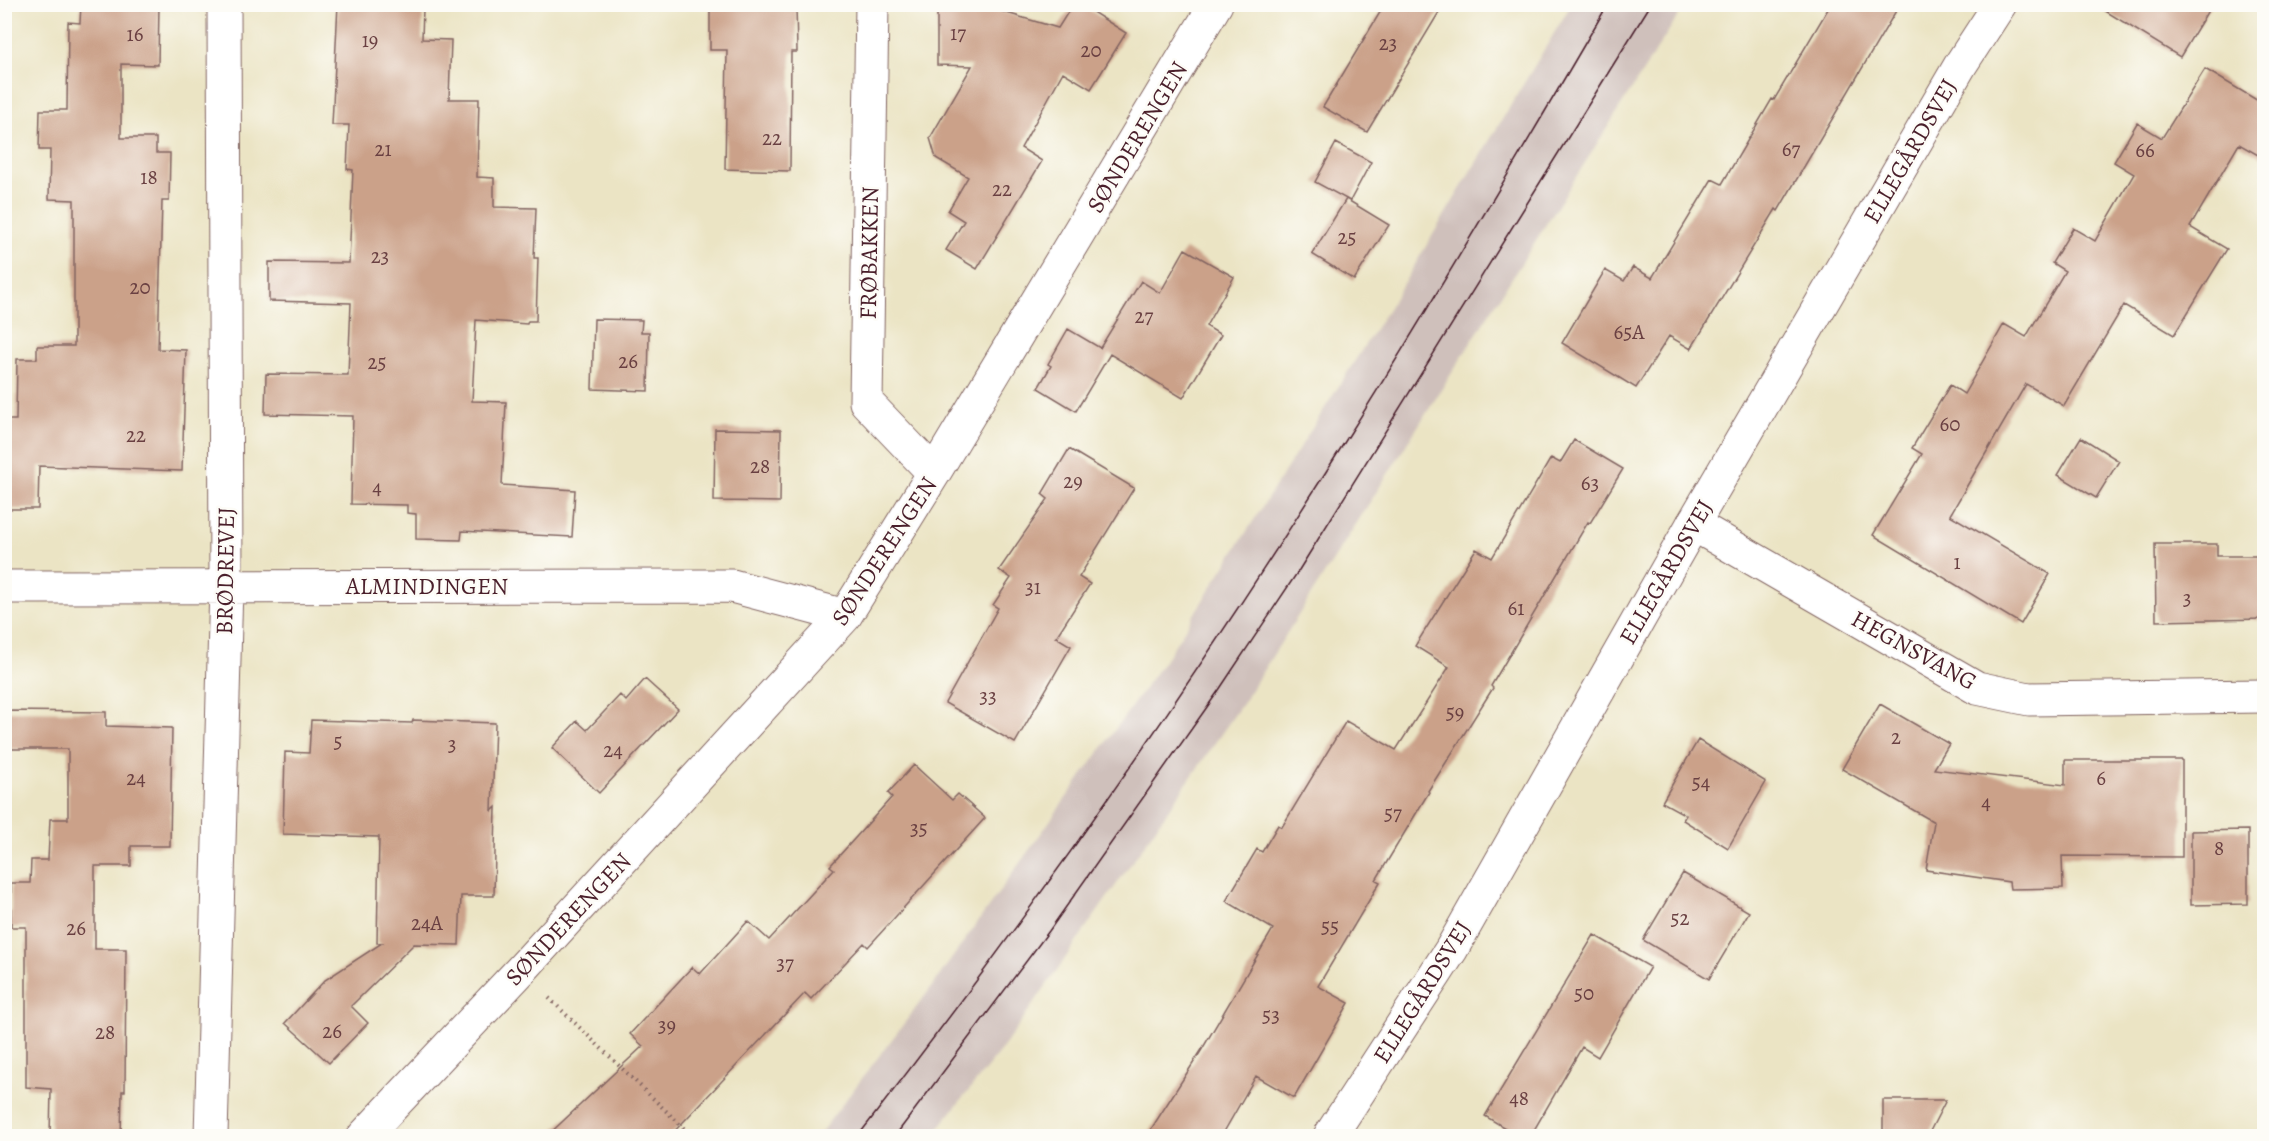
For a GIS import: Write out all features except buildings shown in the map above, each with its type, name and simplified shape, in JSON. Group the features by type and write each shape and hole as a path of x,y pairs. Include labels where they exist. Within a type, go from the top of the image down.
{"street":[{"name":"BRØDREVEJ","path":"211,1137 226,586 224,4"},
{"name":"FRØBAKKEN","path":"872,4 866,402 934,474"},
{"name":"SØNDERENGEN","path":"364,1137 845,616 934,474 1216,4"},
{"name":"ELLEGÅRDSVEJ","path":"1330,1137 1451,950 1693,524 1961,64 2000,4"},
{"name":"HEGNSVANG","path":"1693,524 1977,687 2029,699 2265,696"},
{"name":"ALMINDINGEN","path":"4,587 732,586 845,616"}],"path":[{"path":"520,970 692,1137"}],"shaded area":[{"path":"1571,5 1685,5 1242,704 1000,1052 932,1136 818,1136 925,996 1169,654 1396,296"}],"tram line":[{"path":"858,1136 988,965 1114,791 1235,613 1417,326 1608,4"},
{"path":"895,1136 1049,931 1219,690 1299,570 1651,4"}]}
